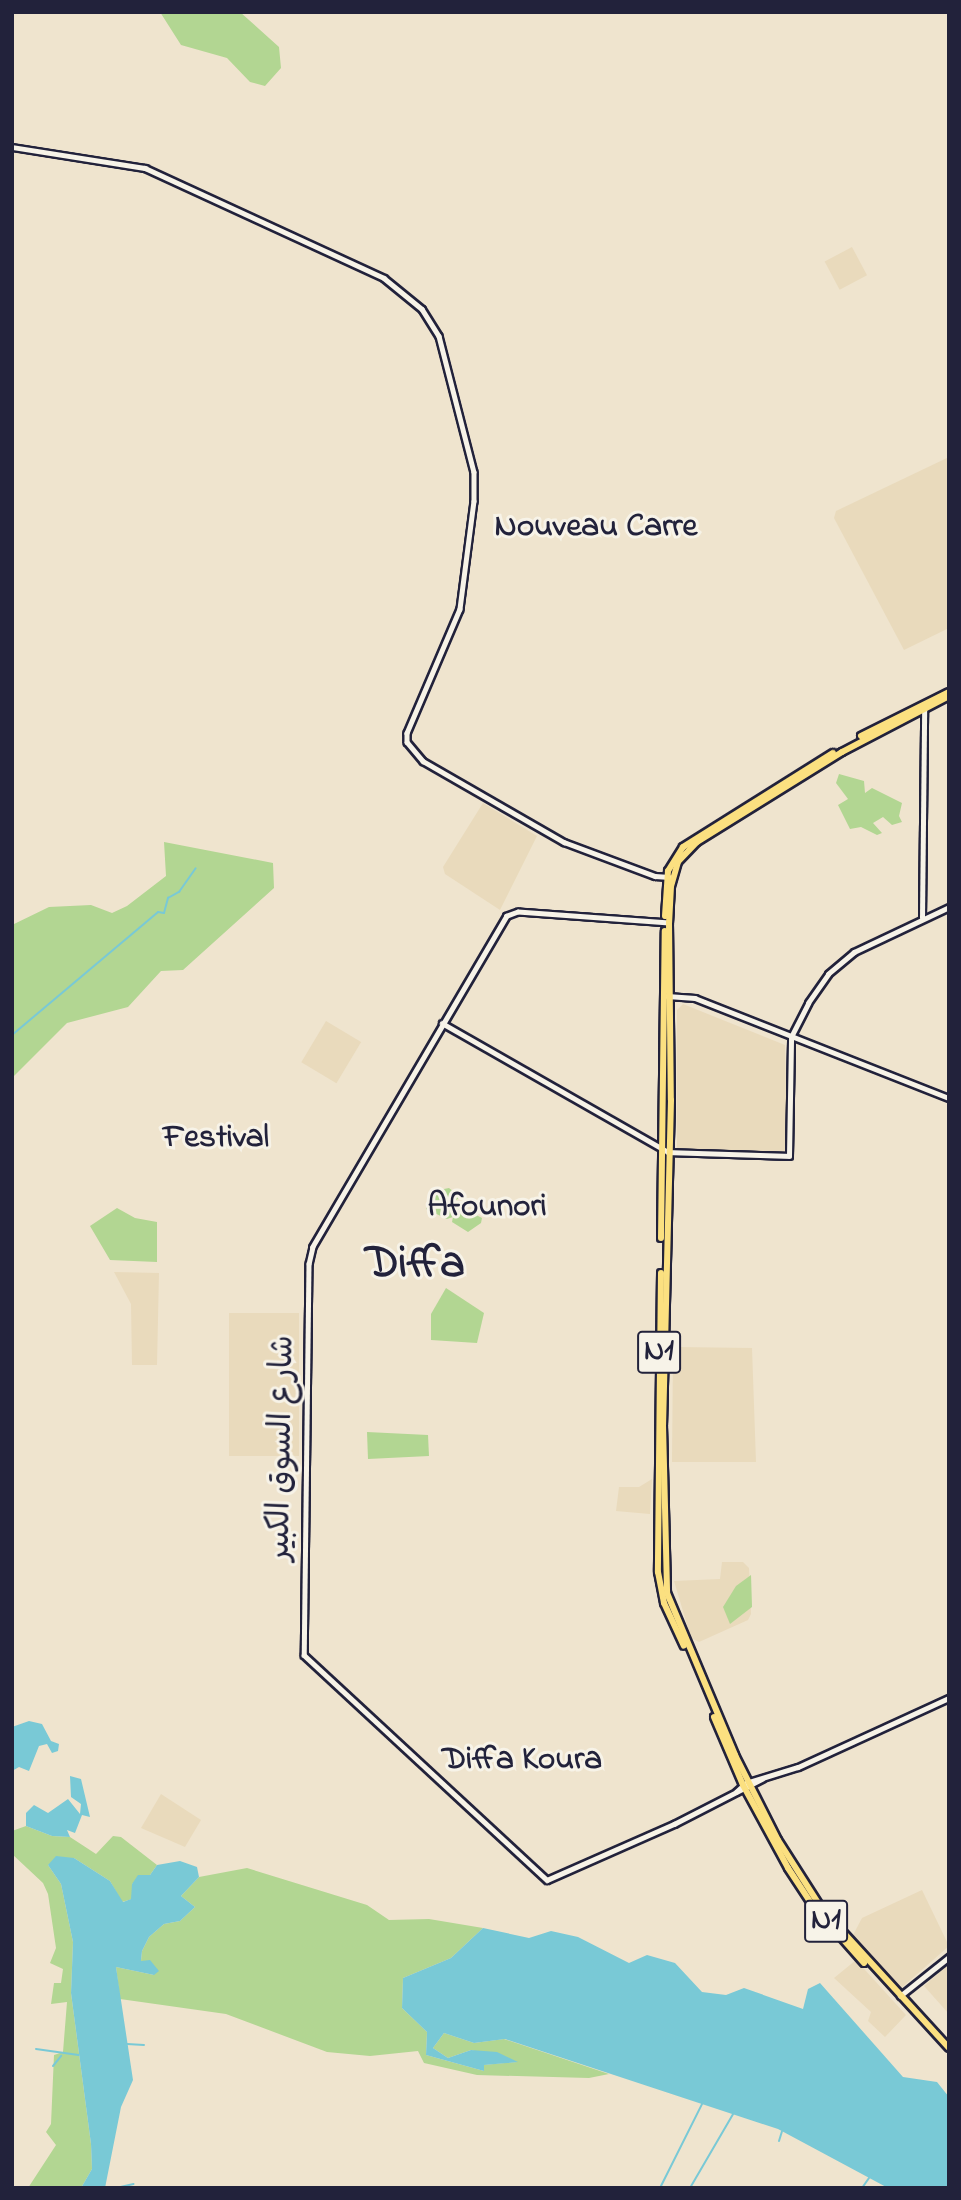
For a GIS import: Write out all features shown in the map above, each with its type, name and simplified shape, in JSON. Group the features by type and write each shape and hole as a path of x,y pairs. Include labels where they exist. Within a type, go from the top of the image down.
{"highway":[{"path":"667,923 674,858 694,838 874,729 949,694"},
{"path":"670,877 678,862 697,842 842,752 949,694"},
{"name":"N1","path":"667,923 666,1582 709,1696 748,1786 778,1840 821,1909 897,1995 949,2048"}],"street":[{"path":"12,147 145,168 384,278 422,309 439,336 474,472 474,501 460,609 407,733 407,742 423,761 564,842 670,877"},
{"path":"922,919 924,709"},
{"path":"442,1023 665,1150 789,1156 791,1037 812,996 841,961 949,906"},
{"name":"شارع السوق الكبير","path":"667,923 511,912 442,1023 311,1253 304,1655 547,1880 762,1779 949,1698"},
{"path":"666,996 695,998 949,1098"},
{"path":"897,1995 949,1957"}],"shaded area":[{"path":"852,247 867,275 840,290 825,262"},
{"path":"949,457 949,628 904,650 834,518 836,511"},
{"path":"483,803 537,836 500,910 445,874 443,867"},
{"path":"683,1004 785,1045 787,1152 677,1149 677,1010"},
{"path":"326,1021 361,1042 336,1083 301,1062"},
{"path":"114,1272 159,1273 157,1365 132,1365 131,1304"},
{"path":"229,1313 299,1313 299,1456 229,1456"},
{"path":"677,1347 752,1348 756,1462 672,1462 673,1351"},
{"path":"652,1479 650,1514 616,1511 619,1487 639,1487"},
{"path":"722,1562 743,1562 749,1568 751,1614 748,1620 699,1642 691,1638 674,1581 720,1579"},
{"path":"161,1794 201,1820 185,1847 141,1828"},
{"path":"922,1890 949,1946 899,1990 852,1937 862,1918"},
{"path":"856,1960 906,2015 885,2037 868,2021 871,2012 834,1978"},
{"path":"949,1964 949,2014 924,1986"}],"green space":[{"path":"160,12 240,12 279,47 281,68 265,86 250,82 227,58 181,45"},
{"path":"839,774 864,781 865,793 872,788 902,803 899,816 902,822 892,825 883,817 873,823 882,833 877,835 861,827 850,829 838,805 848,799 836,783"},
{"path":"164,842 273,863 274,888 183,970 161,971 128,1007 67,1023 12,1078 12,925 49,907 91,905 112,913 127,906 166,876"},
{"path":"449,1188 460,1197 454,1202 482,1218 481,1223 468,1232 452,1222 453,1217 447,1219 426,1209 439,1190"},
{"path":"117,1208 135,1218 157,1222 157,1262 110,1260 90,1226"},
{"path":"446,1288 484,1313 477,1343 431,1340 431,1314"},
{"path":"367,1432 428,1435 429,1456 368,1459"},
{"path":"751,1575 752,1607 730,1624 723,1607 736,1586"},
{"path":"26,1826 52,1836 70,1837 96,1854 113,1836 121,1837 157,1865 150,1875 132,1884 132,1899 122,1902 110,1881 74,1858 48,1865 61,1884 73,1942 71,1993 92,2169 81,2188 28,2188 56,2145 46,2132 51,2124 54,2055 63,2052 67,2002 51,2004 54,1983 61,1983 63,1969 50,1963 56,1948 48,1894 43,1883 12,1854 12,1831"},
{"path":"247,1868 367,1905 389,1920 429,1919 483,1928 451,1958 403,1978 402,2008 427,2032 426,2055 484,2071 483,2065 517,2062 471,2050 448,2058 433,2048 444,2033 474,2043 504,2039 609,2074 589,2078 477,2075 424,2063 418,2051 370,2056 327,2052 226,2014 120,1999 116,1967 154,1975 141,1961 142,1951 149,1937 164,1924 180,1921 195,1907 181,1896 199,1877"}],"water":[{"path":"29,1721 42,1724 51,1741 59,1744 58,1751 52,1753 47,1744 39,1746 29,1771 19,1767 12,1771 12,1727"},
{"path":"70,1776 81,1779 90,1817 82,1815 75,1833 67,1830 70,1837 52,1836 26,1826 26,1813 34,1805 48,1813 68,1799 80,1814 81,1804 71,1797"},
{"path":"56,1856 74,1858 110,1881 123,1902 131,1899 132,1884 138,1875 150,1875 157,1865 180,1861 197,1867 199,1877 181,1896 195,1907 180,1921 164,1924 149,1937 142,1951 141,1961 150,1960 159,1971 154,1975 116,1967 133,2080 121,2107 105,2188 81,2188 92,2169 91,2144 71,1993 73,1942 61,1884 48,1865"},
{"path":"483,1928 529,1938 551,1931 578,1937 629,1963 647,1955 675,1963 702,1992 726,1995 744,1988 803,2009 808,1989 820,1983 903,2077 937,2082 949,2097 949,2188 888,2188 778,2129 505,2039 474,2043 444,2033 433,2048 448,2058 471,2050 497,2052 518,2062 484,2065 484,2071 426,2055 427,2032 402,2008 403,1978 451,1958"}],"waterway":[{"path":"12,1035 158,912 164,913 168,898 179,892 196,868"},
{"path":"127,2044 144,2045"},
{"path":"36,2049 79,2055"},
{"path":"53,2066 61,2056"},
{"path":"660,2188 703,2102"},
{"path":"690,2188 733,2114"},
{"path":"779,2141 782,2131"},
{"path":"862,2188 871,2175"},
{"path":"116,2188 134,2184"}],"district":[{"name":"Nouveau Carre","path":"596,528"},
{"name":"Festival","path":"216,1139"},
{"name":"Afounori","path":"487,1208"},
{"name":"Diffa","path":"415,1265"},
{"name":"Diffa Koura","path":"522,1761"}]}
